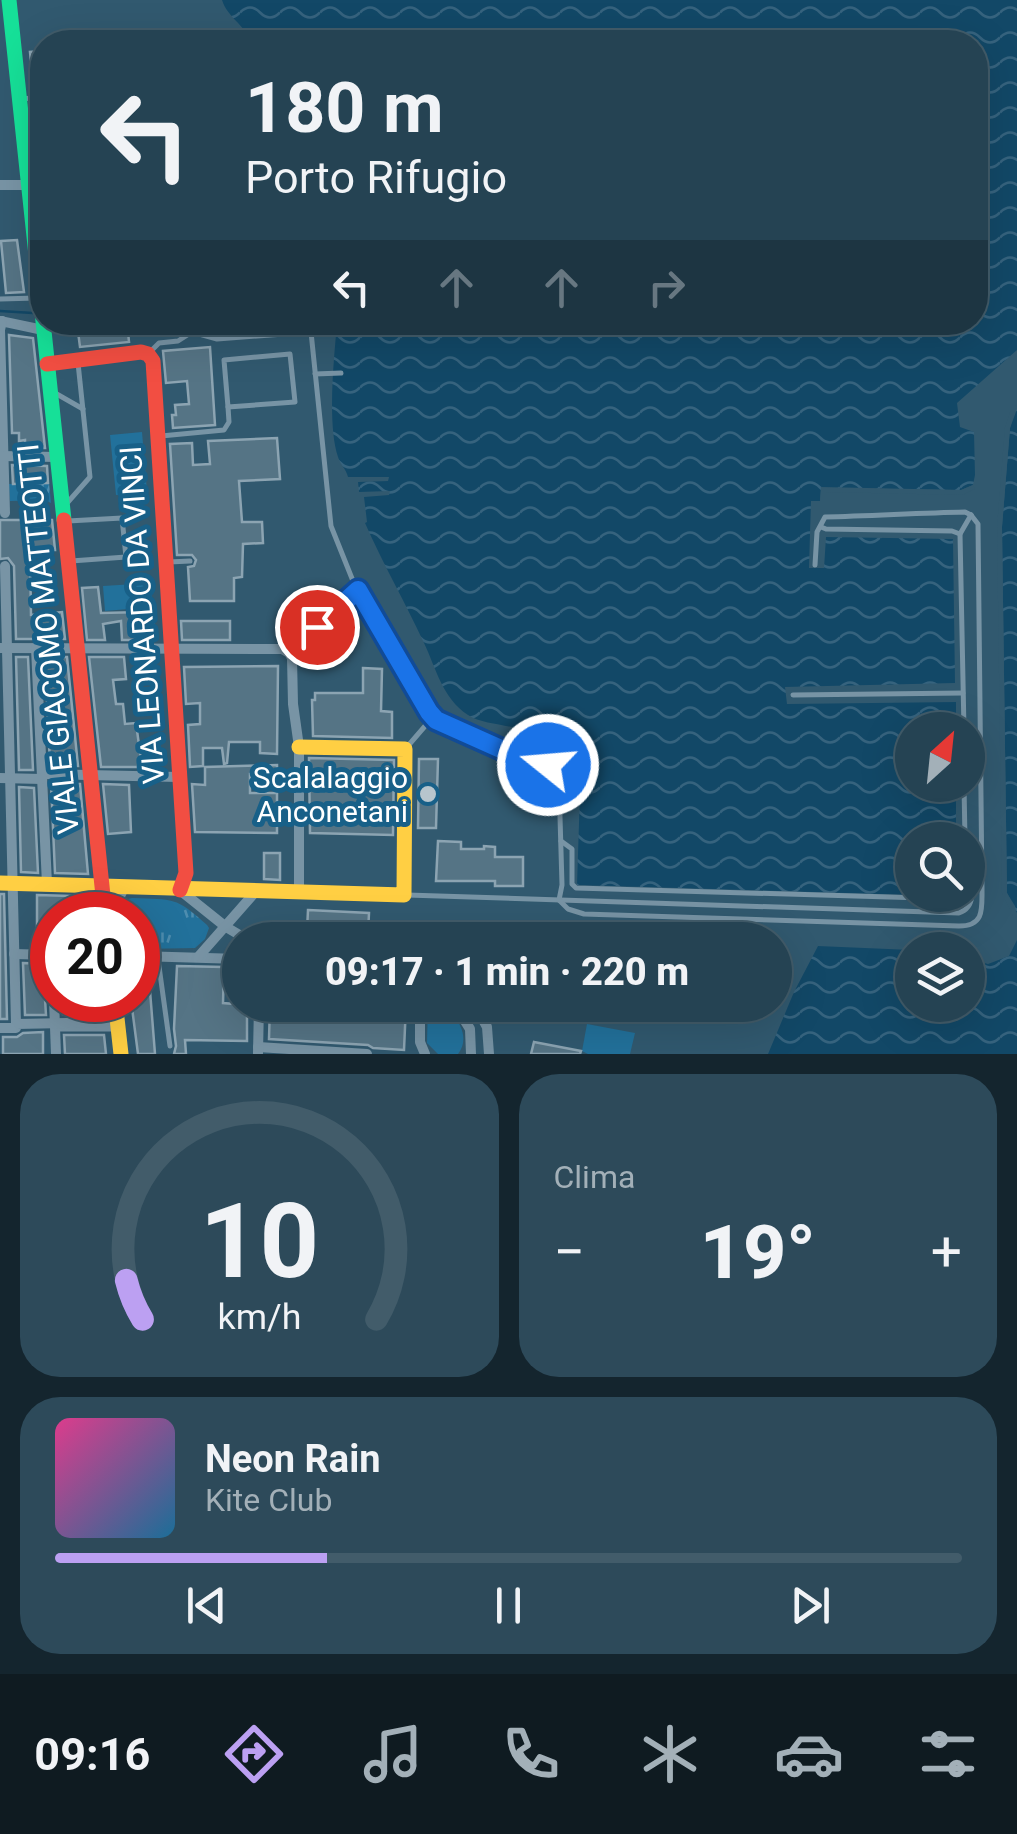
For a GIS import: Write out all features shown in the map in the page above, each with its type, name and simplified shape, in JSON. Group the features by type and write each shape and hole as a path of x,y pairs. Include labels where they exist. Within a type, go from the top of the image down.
{"street":[{"name":"VIALE GIACOMO MATTEOTTI","path":"9,0 30,205"},
{"path":"0,185 28,185"},
{"path":"5,513 1,321 30,317"},
{"name":"VIALE GIACOMO MATTEOTTI","path":"43,335 103,892"},
{"path":"47,364 148,354"},
{"name":"VIA LEONARDO DA VINCI","path":"148,354 153,361 186,873 180,890"},
{"path":"2,456 56,456"},
{"path":"0,1028 16,1028 6,883 5,566"},
{"path":"3,648 289,653 300,747 299,892"},
{"path":"36,648 46,884"},
{"path":"6,883 404,895 405,749 300,747"},
{"path":"5,778 180,777"},
{"path":"122,892 125,886"},
{"path":"180,890 222,925"},
{"path":"231,922 257,890"},
{"path":"199,957 222,932"},
{"path":"0,960 30,956"},
{"path":"160,956 222,958"},
{"path":"55,1022 56,1054"},
{"path":"118,1022 121,1054"},
{"path":"259,1022 258,1051 367,1054"},
{"path":"420,1022 420,1042 425,1054"},
{"path":"466,1022 472,1040 470,1054"},
{"path":"484,1022 489,1054"},
{"path":"16,1024 118,1026"}],"lane":[{"path":"19,99 30,98"},
{"path":"0,300 30,311"},
{"path":"148,354 159,344 187,335"},
{"path":"203,335 217,339 271,335"},
{"path":"311,335 331,526 358,590 433,717 449,728 554,770 559,782 560,900 568,909 584,914 959,926 976,923 982,906 978,524 964,512 827,517 822,519 817,532 815,565"},
{"path":"158,436 224,430 229,422 224,360 290,354 294,402 228,407"},
{"path":"63,515 90,477 78,360"},
{"path":"315,374 340,373"},
{"path":"50,390 83,409"},
{"path":"63,515 122,518 126,558 68,562"},
{"path":"964,712 960,534 971,515"},
{"path":"821,526 826,530 960,534"},
{"path":"166,562 190,561"},
{"path":"289,653 358,590"},
{"path":"794,695 963,693"},
{"path":"405,749 433,717"},
{"path":"500,750 510,740 580,738"},
{"path":"560,841 572,849 572,884 576,888 895,897"},
{"path":"404,895 964,912"},
{"path":"958,913 959,926"},
{"path":"160,977 170,1046"}],"green space":[{"path":"142,432 147,492 116,495 110,435"},
{"path":"49,483 51,503 10,501 9,484"},
{"path":"151,583 152,607 105,611 103,586"},
{"path":"160,900 180,904 207,925 205,939 195,948 160,949"},
{"path":"428,1022 458,1022 463,1041 458,1054 438,1054 427,1043"},
{"path":"587,1024 635,1033 630,1054 582,1051"}],"water":[{"path":"222,0 1017,0 1017,350 957,403 960,427 974,432 973,485 961,490 821,488 820,501 811,501 809,568 824,568 826,537 953,539 955,683 785,687 787,704 956,702 956,712 895,712 895,802 956,802 956,822 895,822 895,894 577,885 584,755 533,755 533,744 582,742 583,735 533,737 520,729 484,722 459,708 446,691 365,523 364,497 389,495 390,491 359,492 358,482 388,481 389,477 348,477 338,457 332,409 336,335 988,335 988,30 244,30"},
{"path":"1017,409 1017,913 1007,893 1002,527 1010,428"},
{"path":"1017,940 1017,1054 768,1054 781,1022 792,1022 792,997 818,946 895,949 895,1022 985,1022 985,963 1009,956"}],"pier":[{"path":"1017,404 1010,428 1002,527 1007,893 1017,918 1002,893 997,527 1005,427"},
{"path":"973,485 975,489 962,495 825,492 825,501 820,501 821,487 961,490"}],"building":[{"path":"17,240 24,292 6,293 1,241"},
{"path":"9,335 33,338 45,448 25,448 19,433 12,433"},
{"path":"78,335 128,335 129,342 80,347"},
{"path":"210,347 215,425 173,428 175,405 189,404 187,381 166,383 163,351"},
{"path":"277,438 280,479 239,481 242,522 262,522 263,543 243,544 242,577 234,578 234,601 190,601 188,567 194,566 196,560 192,555 177,555 170,444 192,443 193,465 210,464 208,441"},
{"path":"12,465 47,466 48,483 13,484"},
{"path":"0,520 52,520 55,550 30,550 31,615 62,612 65,639 16,639 14,566 8,558 0,559"},
{"path":"98,587 101,613 143,612 144,617 135,619 135,624 153,624 153,640 122,640 121,621 103,624 105,640 87,640 82,588"},
{"path":"181,621 230,621 230,640 182,640"},
{"path":"16,657 28,657 33,770 19,770"},
{"path":"45,657 67,657 78,766 50,765"},
{"path":"89,657 124,657 126,679 113,680 116,704 123,704 125,724 136,723 142,767 101,767"},
{"path":"278,666 277,754 260,753 260,742 229,742 227,763 224,764 222,748 203,748 203,766 190,767 188,725 200,724 200,703 186,704 184,667"},
{"path":"363,668 382,669 381,711 392,712 392,738 313,736 315,693 363,693"},
{"path":"309,758 394,760 393,835 310,833"},
{"name":"Scalalaggio Anconetani","path":"419,759 438,759 436,828 418,828"},
{"path":"277,765 277,775 250,774 250,793 277,793 277,833 195,832 192,784 205,785 205,767"},
{"path":"51,783 80,784 88,874 55,873"},
{"path":"103,784 129,785 131,832 108,834"},
{"path":"19,787 34,788 38,873 21,872"},
{"path":"438,841 461,842 461,849 495,847 495,857 523,857 523,886 495,886 495,881 436,881"},
{"path":"264,853 280,853 280,880 264,879"},
{"path":"0,894 4,894 7,1019 0,1019"},
{"path":"308,910 369,913 369,922 307,922"},
{"path":"23,963 30,963 30,1015 25,1015"},
{"path":"177,966 222,967 222,1022 247,1022 247,1041 185,1040 186,1054 174,1054"},
{"path":"134,1022 152,1022 155,1054 138,1054"},
{"path":"270,1022 405,1022 404,1050 269,1039"},
{"path":"43,1032 43,1054 3,1054 3,1037"},
{"path":"64,1035 104,1035 106,1054 65,1054"},
{"path":"534,1042 581,1051 531,1054"}],"waterway":[{"path":"0,311 30,313"}],"traffic: fast":[{"path":"9,0 30,199"},
{"path":"44,335 64,520"}],"traffic: slow":[{"path":"0,883 404,895 405,749 299,747"},
{"path":"117,1022 121,1054"}],"traffic: jam":[{"path":"47,364 141,352 153,361 186,873 180,890"},
{"path":"64,520 103,892"}],"place":[{"name":"Scalalaggio Anconetani","path":"428,794"}],"route":[{"path":"317,627 358,590 436,720 534,764 548,765"}]}
